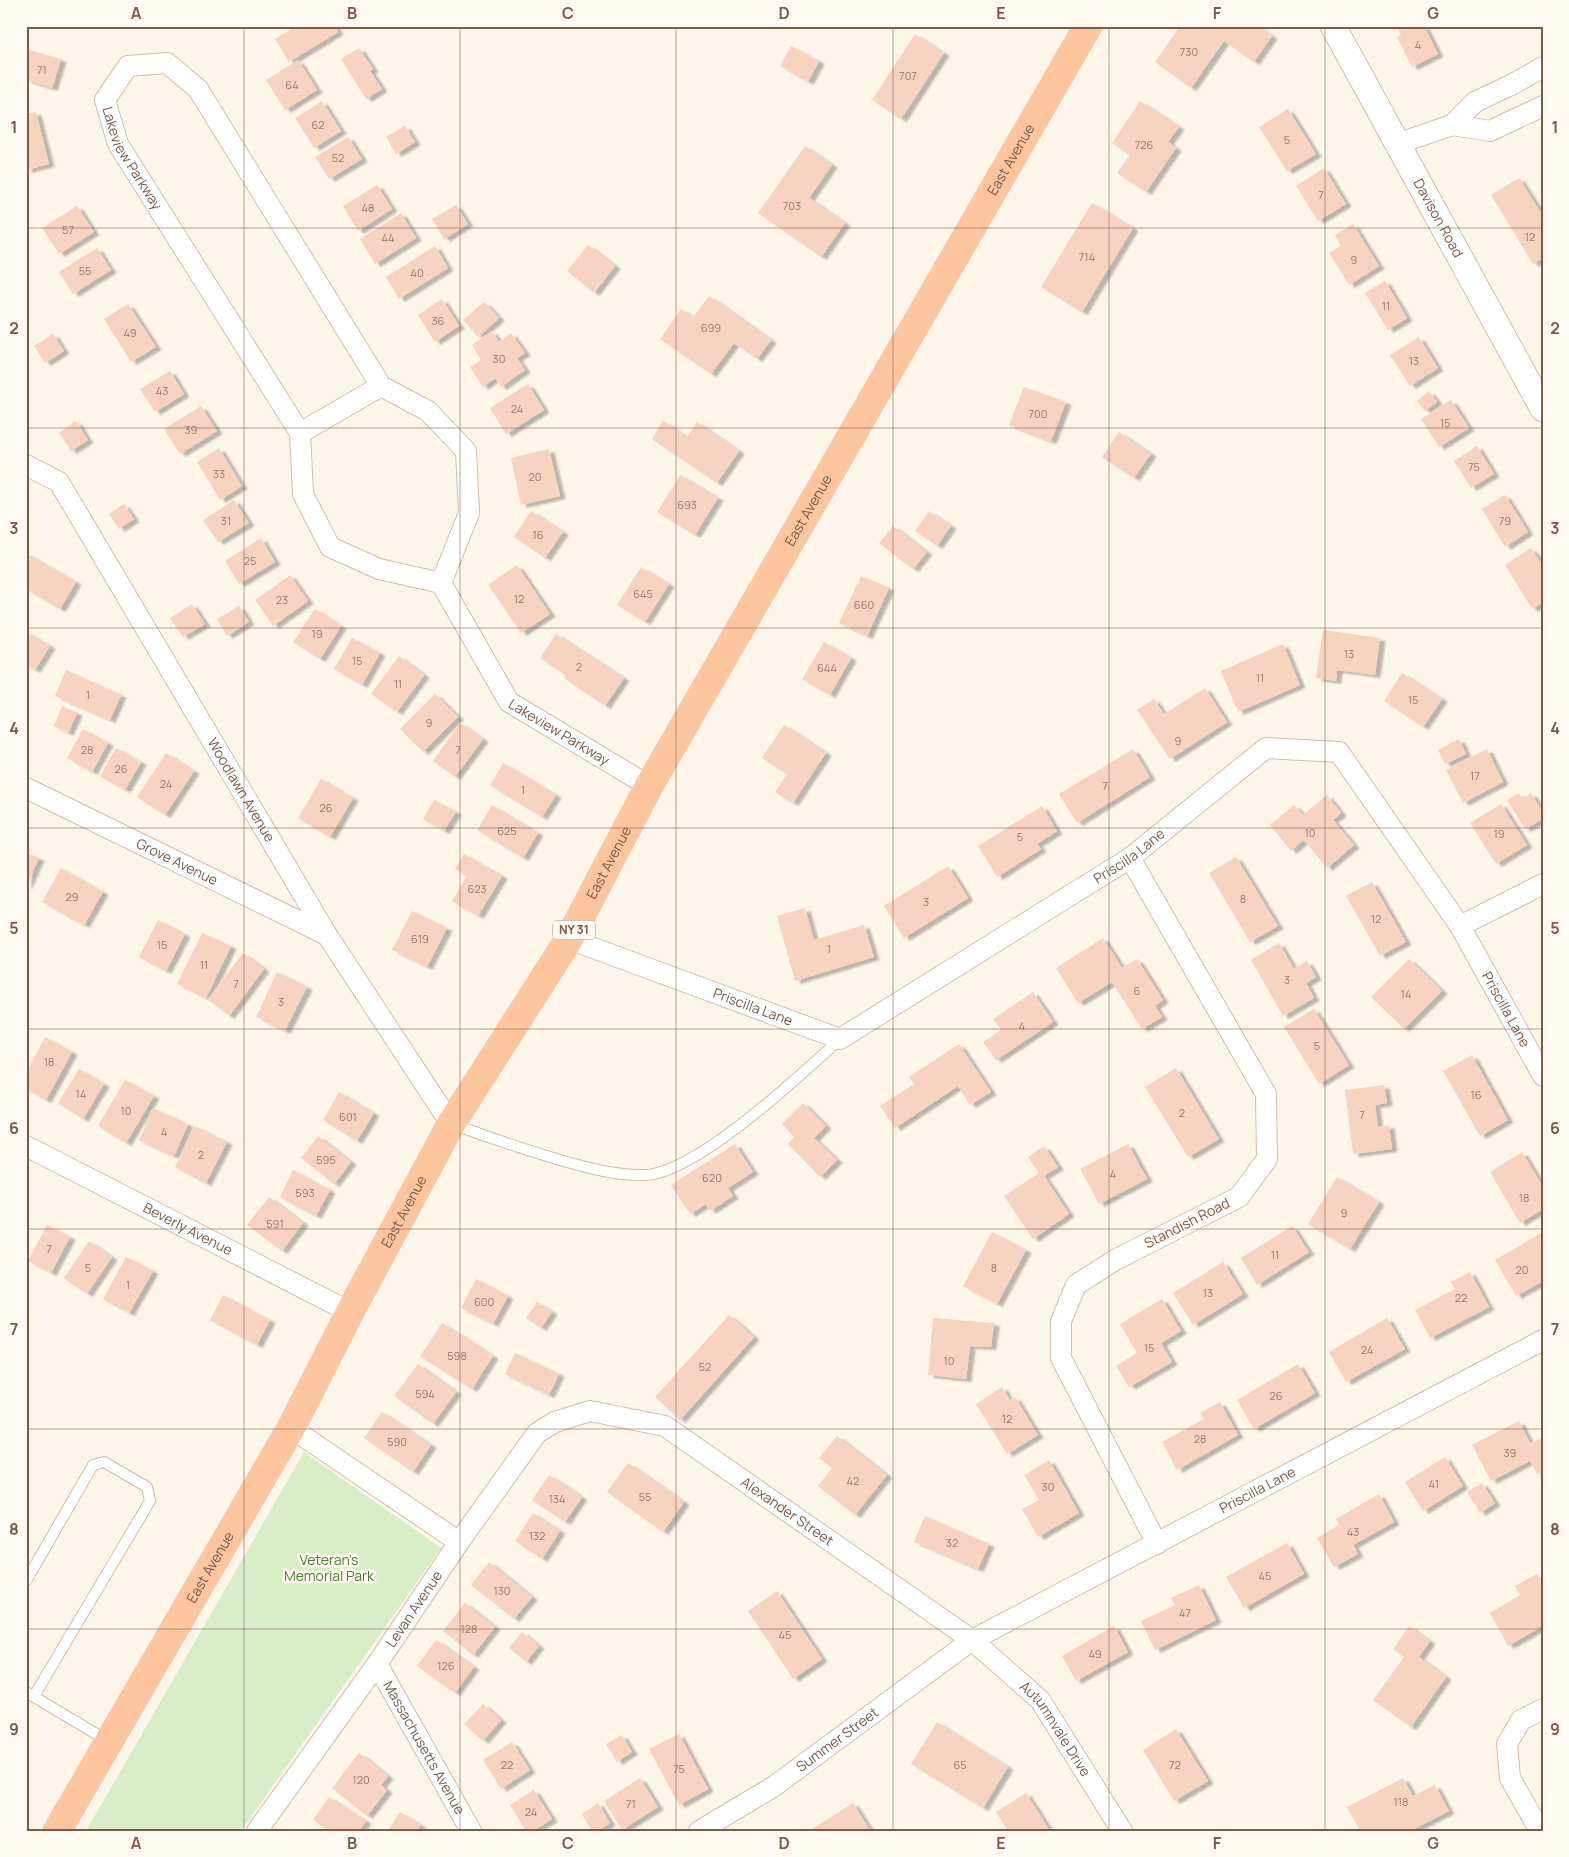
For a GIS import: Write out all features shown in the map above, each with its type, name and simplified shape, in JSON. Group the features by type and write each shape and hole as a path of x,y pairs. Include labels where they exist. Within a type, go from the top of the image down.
{"highway":[{"name":"East Avenue","path":"57,1831 291,1428 350,1312 451,1124 569,939 649,786 1088,26"}],"street":[{"name":"Davison Road","path":"1333,26 1543,409"},
{"name":"Lakeview Parkway","path":"380,386 198,90 167,64 128,66 105,100 118,144 300,433 303,494 330,547 379,569 441,583 509,702 649,786"},
{"path":"1397,144 1452,125 1475,102 1543,67"},
{"path":"1452,125 1490,131 1543,106"},
{"path":"300,433 380,386 428,411 466,452 469,513 441,583"},
{"name":"Woodlawn Avenue","path":"26,466 59,482 327,935 451,1124"},
{"name":"Priscilla Lane","path":"569,939 840,1040 1130,858 1266,748 1339,752 1460,926 1543,1076"},
{"name":"Grove Avenue","path":"26,788 327,935"},
{"name":"Standish Road","path":"1130,858 1266,1094 1268,1159 1239,1197 1115,1260 1076,1285 1061,1321 1060,1358 1157,1544"},
{"path":"1460,926 1543,884"},
{"name":"Beverly Avenue","path":"26,1146 350,1312"},
{"name":"Priscilla Lane","path":"972,1640 1543,1340"},
{"name":"Levan Avenue","path":"257,1831 377,1664 459,1542 538,1433 555,1422 590,1411"},
{"name":"Alexander Street","path":"590,1411 665,1426 972,1640"},
{"path":"291,1428 459,1542"},
{"name":"Summer Street","path":"699,1831 773,1786 972,1640"},
{"name":"Autumnvale Drive","path":"972,1640 1040,1700 1122,1831"},
{"name":"Massachusetts Avenue","path":"377,1664 471,1831"},
{"path":"1540,1831 1510,1778 1507,1744 1521,1720 1543,1709"}],"lane":[{"path":"451,1124 507,1145 578,1165 616,1174 647,1175 674,1168 720,1140 793,1082 840,1040"},
{"path":"26,1581 93,1465 104,1462 147,1487 150,1501 30,1694 109,1742"}],"green space":[{"name":"Veteran's Memorial Park","path":"304,1452 441,1548 241,1831 86,1831"}],"building":[{"path":"296,26 335,26 338,32 289,62 275,39"},
{"path":"1180,26 1258,26 1272,36 1254,62 1224,41 1191,88 1155,62"},
{"path":"1397,26 1424,26 1438,54 1412,67 1397,37 1401,35"},
{"path":"915,34 944,53 901,119 872,100"},
{"path":"791,46 819,61 808,82 780,66"},
{"path":"359,48 373,69 370,71 382,89 366,99 341,59"},
{"path":"26,49 61,59 52,88 26,80"},
{"path":"298,60 317,90 285,110 266,80"},
{"path":"322,101 341,131 314,148 295,118"},
{"path":"1140,101 1179,127 1168,142 1176,148 1146,192 1117,173 1130,155 1112,143"},
{"path":"1288,109 1316,154 1287,171 1259,127"},
{"path":"36,112 49,164 26,170 26,114"},
{"path":"405,126 415,142 396,154 386,137"},
{"path":"348,137 362,159 329,179 315,157"},
{"path":"805,146 832,165 809,198 845,223 821,257 758,213"},
{"path":"1324,168 1346,204 1318,221 1296,186"},
{"path":"1519,178 1543,216 1543,258 1533,264 1491,195"},
{"path":"377,185 392,209 358,231 343,206"},
{"path":"1092,203 1133,228 1082,312 1041,287"},
{"path":"456,205 468,224 444,239 432,219"},
{"path":"77,206 94,232 59,254 42,228"},
{"path":"401,213 416,238 375,264 360,239"},
{"path":"1353,224 1379,266 1349,285 1329,253 1341,246 1335,235"},
{"path":"588,245 615,266 594,293 567,271"},
{"path":"435,246 448,268 399,299 386,277"},
{"path":"97,248 111,270 73,294 59,272"},
{"path":"1385,281 1407,318 1388,330 1365,293"},
{"path":"709,296 771,340 757,359 734,343 711,374 660,339 681,309 693,317"},
{"path":"442,299 459,326 435,342 418,315"},
{"path":"484,302 499,318 478,337 463,320"},
{"path":"128,304 156,347 131,362 104,319"},
{"path":"492,331 499,342 511,333 525,353 517,358 525,370 501,387 495,378 483,387 470,367 481,360 472,345"},
{"path":"53,334 64,351 45,363 34,346"},
{"path":"1419,337 1438,368 1410,386 1390,355"},
{"path":"170,371 184,394 155,412 140,389"},
{"path":"528,384 544,410 506,434 490,408"},
{"path":"1024,387 1066,402 1051,441 1009,425"},
{"path":"1429,391 1437,402 1425,411 1417,401"},
{"path":"1451,400 1469,428 1439,447 1421,419"},
{"path":"201,406 217,431 180,454 164,429"},
{"path":"76,421 88,440 71,451 59,433"},
{"path":"663,421 687,437 697,422 739,451 717,483 652,439"},
{"path":"1119,432 1151,454 1134,478 1102,457"},
{"path":"1477,446 1494,474 1471,488 1454,461"},
{"path":"219,448 242,486 220,500 197,462"},
{"path":"549,449 560,496 521,505 511,458"},
{"path":"680,475 718,498 695,535 657,512"},
{"path":"1505,495 1528,532 1505,547 1482,509"},
{"path":"234,500 249,523 218,542 203,520"},
{"path":"124,504 134,519 119,529 109,514"},
{"path":"531,511 563,532 545,558 514,537"},
{"path":"929,511 951,526 937,546 915,531"},
{"path":"893,526 927,552 913,569 879,543"},
{"path":"261,538 275,562 239,584 225,561"},
{"path":"1531,548 1543,566 1543,602 1532,609 1505,565"},
{"path":"26,553 76,582 60,609 26,589"},
{"path":"517,565 550,614 521,633 488,585"},
{"path":"641,567 669,584 645,622 617,605"},
{"path":"290,575 308,601 273,626 255,600"},
{"path":"861,576 889,588 867,636 839,623"},
{"path":"192,604 205,624 183,637 170,618"},
{"path":"239,606 249,622 227,636 217,619"},
{"path":"315,609 341,626 320,659 293,642"},
{"path":"1323,630 1380,638 1375,675 1337,670 1336,681 1316,678"},
{"path":"26,632 50,646 35,670 26,665"},
{"path":"556,634 624,678 605,706 564,678 566,675 540,658"},
{"path":"352,638 380,653 362,685 334,669"},
{"path":"824,642 851,658 830,695 802,679"},
{"path":"1283,644 1300,685 1238,712 1221,671"},
{"path":"399,656 424,675 397,712 371,694"},
{"path":"66,670 121,695 110,720 55,696"},
{"path":"1402,673 1442,699 1423,727 1384,701"},
{"path":"1205,688 1227,722 1170,759 1137,710 1154,699 1164,714"},
{"path":"435,694 458,717 423,752 400,729"},
{"path":"62,706 77,713 68,733 54,726"},
{"path":"460,723 483,739 455,777 433,761"},
{"path":"784,725 826,753 793,803 775,792 787,774 762,758"},
{"path":"83,729 108,743 92,772 67,758"},
{"path":"1459,739 1466,754 1445,764 1438,750"},
{"path":"116,748 141,762 125,790 100,776"},
{"path":"1133,749 1150,777 1077,823 1059,794"},
{"path":"1487,749 1503,782 1463,803 1446,770"},
{"path":"166,753 194,771 165,815 137,797"},
{"path":"503,763 556,795 542,817 490,785"},
{"path":"321,779 353,798 330,837 298,818"},
{"path":"1519,793 1522,799 1531,793 1543,812 1543,819 1525,829 1507,800"},
{"path":"1327,795 1341,813 1333,820 1354,845 1327,868 1304,840 1291,851 1270,825 1294,805 1303,815"},
{"path":"434,800 456,812 444,831 423,819"},
{"path":"1501,804 1527,845 1496,864 1470,823"},
{"path":"492,805 538,833 523,858 477,830"},
{"path":"1042,806 1057,831 1037,844 1041,849 997,877 978,846"},
{"path":"26,853 39,858 26,887"},
{"path":"464,854 502,876 478,916 452,901 467,876 455,869"},
{"path":"1236,857 1278,926 1250,942 1209,873"},
{"path":"948,866 968,898 904,938 884,906"},
{"path":"61,868 103,892 84,925 42,902"},
{"path":"1372,882 1406,942 1380,956 1346,896"},
{"path":"805,908 814,940 864,925 874,957 795,981 777,916"},
{"path":"412,911 447,928 427,967 392,950"},
{"path":"158,920 185,934 166,971 139,957"},
{"path":"202,933 231,946 206,998 177,984"},
{"path":"1103,938 1122,968 1137,959 1163,1000 1155,1006 1162,1017 1142,1029 1112,982 1078,1003 1056,968"},
{"path":"1279,943 1294,969 1307,961 1316,977 1306,983 1314,998 1283,1016 1251,960"},
{"path":"243,953 264,969 229,1016 208,999"},
{"path":"1409,959 1442,991 1404,1029 1371,997"},
{"path":"277,972 307,987 285,1031 256,1017"},
{"path":"1033,992 1053,1022 996,1060 983,1042 1001,1030 993,1019"},
{"path":"1314,1009 1349,1065 1319,1084 1284,1027"},
{"path":"45,1037 72,1052 46,1100 26,1089 26,1073"},
{"path":"959,1044 991,1092 970,1105 958,1086 895,1128 880,1106 914,1084 909,1077"},
{"path":"1472,1055 1508,1120 1480,1136 1443,1071"},
{"path":"1176,1068 1219,1139 1188,1157 1145,1087"},
{"path":"79,1069 104,1084 83,1119 58,1103"},
{"path":"125,1080 154,1096 126,1143 98,1126"},
{"path":"1384,1085 1387,1103 1375,1105 1378,1127 1389,1125 1392,1149 1353,1154 1345,1090"},
{"path":"339,1092 374,1113 357,1141 323,1120"},
{"path":"803,1103 826,1126 814,1138 837,1160 820,1177 788,1144 794,1137 782,1124"},
{"path":"153,1108 188,1124 174,1156 139,1140"},
{"path":"195,1126 227,1142 206,1183 175,1167"},
{"path":"318,1136 351,1162 334,1184 301,1158"},
{"path":"735,1144 753,1172 728,1188 733,1196 710,1211 706,1204 690,1214 671,1185"},
{"path":"1128,1144 1147,1179 1099,1204 1080,1169"},
{"path":"1044,1146 1058,1167 1044,1176 1069,1214 1033,1239 1004,1196 1039,1173 1028,1157"},
{"path":"1522,1152 1543,1187 1543,1209 1520,1223 1490,1172"},
{"path":"293,1170 330,1190 316,1216 280,1197"},
{"path":"1337,1177 1379,1202 1350,1249 1308,1224"},
{"path":"269,1197 303,1223 282,1251 247,1225"},
{"path":"47,1225 70,1237 51,1273 28,1261"},
{"path":"1292,1226 1309,1252 1257,1285 1241,1258"},
{"path":"992,1232 1026,1250 997,1304 963,1286"},
{"path":"1543,1232 1543,1281 1516,1296 1495,1260"},
{"path":"89,1241 112,1257 87,1294 64,1278"},
{"path":"126,1257 153,1271 129,1313 103,1299"},
{"path":"1223,1262 1243,1294 1193,1325 1173,1293"},
{"path":"1470,1272 1489,1307 1430,1338 1415,1310 1455,1289 1451,1282"},
{"path":"476,1279 508,1296 493,1324 461,1308"},
{"path":"223,1295 270,1320 257,1345 210,1320"},
{"path":"1162,1299 1181,1331 1161,1343 1172,1362 1129,1387 1116,1366 1137,1353 1120,1324"},
{"path":"537,1302 552,1312 541,1328 526,1318"},
{"path":"729,1315 754,1337 680,1420 655,1397"},
{"path":"933,1318 994,1323 991,1347 970,1346 966,1379 928,1375"},
{"path":"1387,1318 1405,1349 1346,1382 1329,1352"},
{"path":"442,1323 493,1356 472,1389 420,1356"},
{"path":"515,1353 559,1374 549,1395 505,1374"},
{"path":"418,1364 456,1392 433,1424 394,1396"},
{"path":"1298,1364 1315,1393 1254,1429 1237,1400"},
{"path":"1002,1387 1010,1400 1015,1397 1038,1435 1007,1454 976,1404"},
{"path":"1220,1402 1238,1435 1177,1470 1162,1442 1204,1419 1200,1413"},
{"path":"382,1412 431,1445 413,1472 364,1438"},
{"path":"1519,1421 1530,1443 1543,1437 1543,1471 1537,1474 1530,1461 1491,1481 1472,1445"},
{"path":"837,1436 887,1475 855,1515 818,1486 832,1468 819,1458"},
{"path":"1445,1457 1463,1486 1423,1511 1405,1482"},
{"path":"1049,1460 1079,1513 1038,1537 1022,1509 1039,1500 1024,1475"},
{"path":"628,1463 684,1502 663,1532 607,1492"},
{"path":"549,1475 582,1497 565,1522 532,1500"},
{"path":"1482,1483 1495,1503 1480,1513 1467,1492"},
{"path":"1379,1494 1394,1522 1353,1545 1358,1554 1334,1567 1317,1538 1339,1525 1336,1519"},
{"path":"533,1513 560,1531 542,1559 515,1541"},
{"path":"925,1516 989,1544 978,1569 914,1542"},
{"path":"1287,1543 1304,1574 1244,1608 1226,1577"},
{"path":"489,1562 532,1597 514,1619 471,1585"},
{"path":"1537,1574 1543,1585 1543,1626 1508,1646 1490,1613 1520,1595 1515,1586"},
{"path":"1199,1585 1216,1620 1155,1650 1141,1621 1175,1605 1171,1598"},
{"path":"777,1591 822,1659 793,1679 748,1611"},
{"path":"465,1603 495,1627 473,1655 443,1631"},
{"path":"1114,1626 1128,1652 1076,1681 1062,1656"},
{"path":"1409,1626 1430,1641 1419,1657 1446,1677 1411,1727 1373,1700 1404,1657 1393,1649"},
{"path":"522,1632 539,1646 526,1662 509,1648"},
{"path":"436,1640 474,1667 455,1693 417,1666"},
{"path":"483,1704 501,1720 483,1741 464,1724"},
{"path":"937,1722 1008,1767 983,1808 911,1764"},
{"path":"1176,1729 1208,1781 1174,1801 1143,1750"},
{"path":"679,1734 708,1789 679,1805 649,1749"},
{"path":"622,1735 632,1752 617,1762 606,1744"},
{"path":"512,1742 530,1770 501,1789 483,1760"},
{"path":"359,1753 388,1776 381,1785 387,1790 367,1816 332,1788"},
{"path":"640,1778 658,1807 622,1830 604,1801"},
{"path":"1403,1778 1413,1796 1435,1785 1449,1811 1410,1831 1360,1831 1347,1807"},
{"path":"534,1790 552,1819 533,1831 526,1831 510,1805"},
{"path":"1026,1793 1050,1831 1008,1831 996,1812"},
{"path":"329,1797 366,1821 359,1831 330,1831 313,1820"},
{"path":"598,1803 610,1823 598,1831 592,1831 582,1814"},
{"path":"853,1803 870,1830 809,1831"},
{"path":"400,1812 421,1825 417,1831 388,1831"}]}
